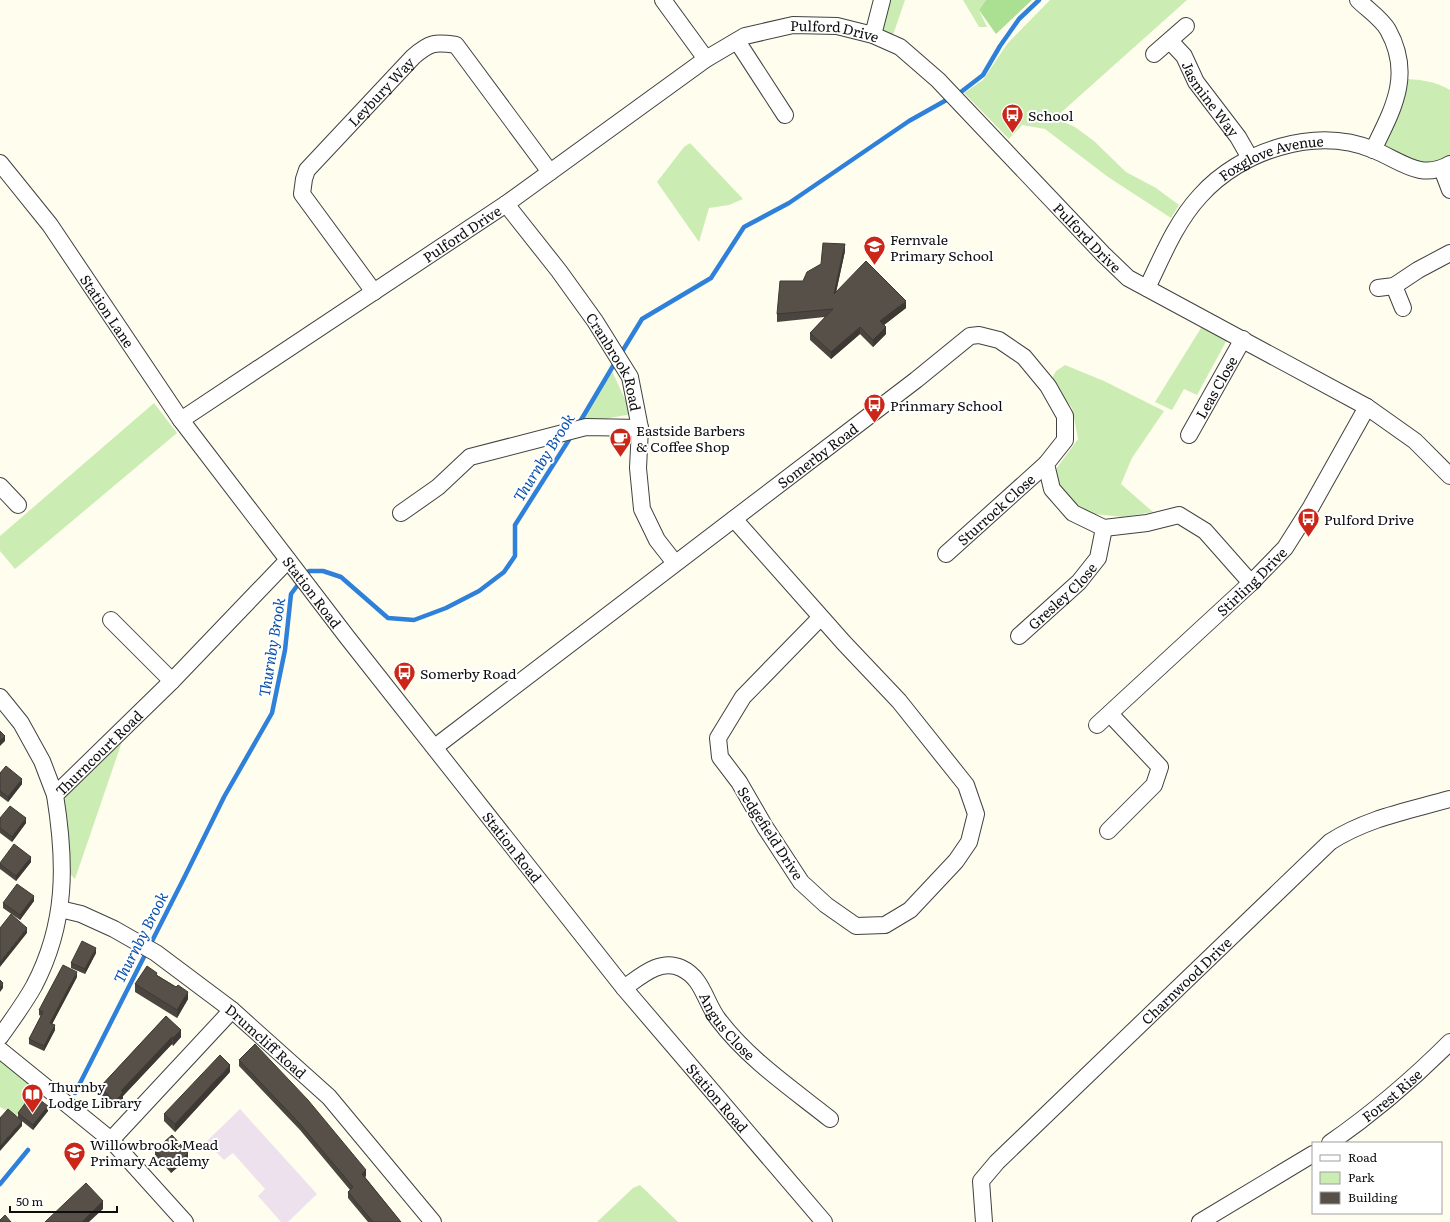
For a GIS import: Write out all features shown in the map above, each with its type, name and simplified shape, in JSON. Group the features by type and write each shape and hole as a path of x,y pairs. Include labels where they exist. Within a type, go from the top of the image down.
{"street":[{"path":"663,0 706,59"},
{"path":"873,35 882,0"},
{"path":"1358,0 1388,29 1397,53 1401,79 1391,114 1373,150"},
{"name":"Pulford Drive","path":"181,420 506,204 706,59 745,36 793,25 837,26 873,35 900,48 924,68 1005,149 1103,254 1128,278 1367,407 1415,441 1450,476"},
{"path":"1154,54 1186,26"},
{"path":"737,41 785,115"},
{"name":"Jasmine Way","path":"1170,41 1184,56 1196,82 1238,137 1250,158"},
{"name":"Leybury Way","path":"374,292 302,194 304,179 307,170 426,45 438,42 456,45 550,172"},
{"name":"Foxglove Avenue","path":"1147,288 1172,238 1200,196 1233,167 1250,158 1286,145 1330,140 1373,150 1406,166 1419,170 1425,171 1446,166"},
{"name":"Station Lane","path":"0,163 50,225 181,420 213,461"},
{"path":"1446,166 1450,190"},
{"name":"Cranbrook Road","path":"506,204 568,283 595,321 630,377 640,428 638,468 642,509 657,540 675,563"},
{"path":"1378,288 1394,286 1418,270 1450,253"},
{"path":"1394,286 1403,308"},
{"name":"Somerby Road","path":"435,747 734,519 970,336 979,335 999,340 1024,357 1048,386 1065,416 1064,440 1046,464"},
{"name":"Leas Close","path":"1189,435 1243,339"},
{"name":"Stirling Drive","path":"1097,725 1251,583 1285,548 1312,507 1367,407"},
{"path":"401,513 438,487 470,457 586,427 640,428"},
{"name":"Station Road","path":"213,461 288,560 624,988 824,1222"},
{"path":"1046,464 1052,489 1073,513 1104,528 1147,523 1179,515 1205,531 1251,583"},
{"name":"Sturrock Close","path":"946,554 1046,464"},
{"path":"0,486 18,505"},
{"name":"Sedgefield Drive","path":"734,519 821,617 899,701 966,785 976,814 969,842 956,861 910,910 885,925 856,926 826,905 802,882 765,827 739,782 720,757 718,738 743,697 821,617"},
{"name":"Gresley Close","path":"1019,636 1079,582 1098,558 1104,528"},
{"name":"Thurncourt Road","path":"0,1037 22,1005 44,966 54,935 60,909 63,867 61,832 55,795 172,681 288,560"},
{"path":"111,620 172,681"},
{"path":"0,697 22,723 42,761 55,795"},
{"path":"1108,831 1154,786 1160,767 1110,714"},
{"name":"Charnwood Drive","path":"984,1222 981,1181 997,1162 1330,842 1349,830 1368,822 1450,799"},
{"name":"Drumcliff Road","path":"60,909 81,914 156,953 232,1010 329,1097 433,1222"},
{"name":"Angus Close","path":"624,988 646,972 658,966 670,965 681,968 699,983 718,1018 745,1048 767,1070 830,1119"},
{"path":"111,1140 232,1010"},
{"name":"Forest Rise","path":"1331,1142 1353,1127 1396,1091 1450,1042"},
{"path":"0,1050 111,1140 184,1222"},
{"path":"1200,1222 1312,1155"}],"shaded area":[{"path":"240,1109 317,1194 288,1222 281,1222 258,1196 265,1189 233,1153 224,1160 206,1142"}],"green space":[{"path":"882,0 905,0 891,41 873,35"},
{"path":"963,0 986,0 979,10 987,27 979,27"},
{"path":"986,0 1032,0 996,34 979,10"},
{"path":"1050,0 1187,0 1055,118 1075,127 1094,141 1126,172 1156,188 1179,205 1171,218 1108,177 1045,129 1022,125 1009,139 964,93 983,80 1007,44"},
{"path":"1401,79 1426,81 1438,84 1450,90 1450,163 1442,169 1373,150"},
{"path":"690,143 743,199 729,205 709,208 699,242 657,182 684,147"},
{"path":"1206,320 1229,336 1197,395 1184,389 1172,410 1155,402"},
{"path":"1065,365 1104,381 1164,411 1132,458 1121,484 1153,512 1123,517 1094,514 1074,504 1058,484 1056,469 1078,439 1072,408 1051,380 1056,371"},
{"path":"611,369 632,414 582,423 582,418"},
{"path":"154,403 177,433 15,569 0,551 0,536"},
{"path":"128,724 75,879 63,867 55,795"},
{"path":"0,1054 44,1085 16,1116 0,1107"},
{"path":"640,1185 678,1222 597,1222 633,1188"}],"building":[{"path":"823,243 845,244 834,294 866,261 906,301 880,321 886,327 873,340 860,327 831,352 810,333 833,309 777,314 780,281 803,281 807,272 821,264"},
{"path":"0,731 5,736 0,741"},
{"path":"6,766 22,779 8,797 0,791 0,773"},
{"path":"10,806 26,818 12,837 0,828 0,818"},
{"path":"14,844 31,857 16,876 0,864"},
{"path":"17,884 34,896 20,915 3,903"},
{"path":"11,914 27,928 0,962 0,928"},
{"path":"82,941 96,948 85,969 71,963"},
{"path":"63,965 77,972 50,1023 55,1025 44,1046 29,1039 43,1012 39,1010"},
{"path":"147,966 157,973 156,975 176,987 178,985 188,992 177,1010 135,984"},
{"path":"0,980 3,983 0,987"},
{"path":"166,1016 181,1030 173,1038 172,1037 121,1091 123,1092 115,1102 100,1087"},
{"path":"255,1044 308,1100 366,1170 362,1174 401,1222 373,1222 348,1192 353,1187 300,1124 239,1060"},
{"path":"220,1055 230,1065 175,1124 164,1114"},
{"path":"32,1094 48,1106 33,1125 18,1113"},
{"path":"8,1109 22,1121 0,1146 0,1118"},
{"path":"172,1135 188,1153 171,1168 155,1150"},
{"path":"86,1183 103,1201 82,1222 45,1222"},
{"path":"5,1215 11,1222 0,1222"}],"waterway":[{"path":"957,95 983,75 1000,46 1019,19 1039,0"},
{"path":"620,355 642,319 711,278 744,227 789,203 909,121 950,98"},
{"name":"Thurnby Brook","path":"578,425 616,361"},
{"name":"Thurnby Brook","path":"305,576 309,571 323,571 341,577 388,618 414,620 446,608 479,591 504,572 515,556 515,525 572,435"},
{"name":"Thurnby Brook","path":"75,1093 224,797 272,713 285,650 291,594 300,582"},
{"name":"Thurnby Brook","path":"0,1184 28,1150"}],"place":[{"name":"School","path":"1012,134"},
{"name":"Fernvale Primary School","path":"875,266"},
{"name":"Prinmary School","path":"875,424"},
{"name":"Eastside Barbers & Coffee Shop","path":"620,458"},
{"name":"Pulford Drive","path":"1309,538"},
{"name":"Somerby Road","path":"404,692"},
{"name":"Thurnby Lodge Library","path":"33,1114"},
{"name":"Willowbrook Mead Primary Academy","path":"74,1172"}]}
